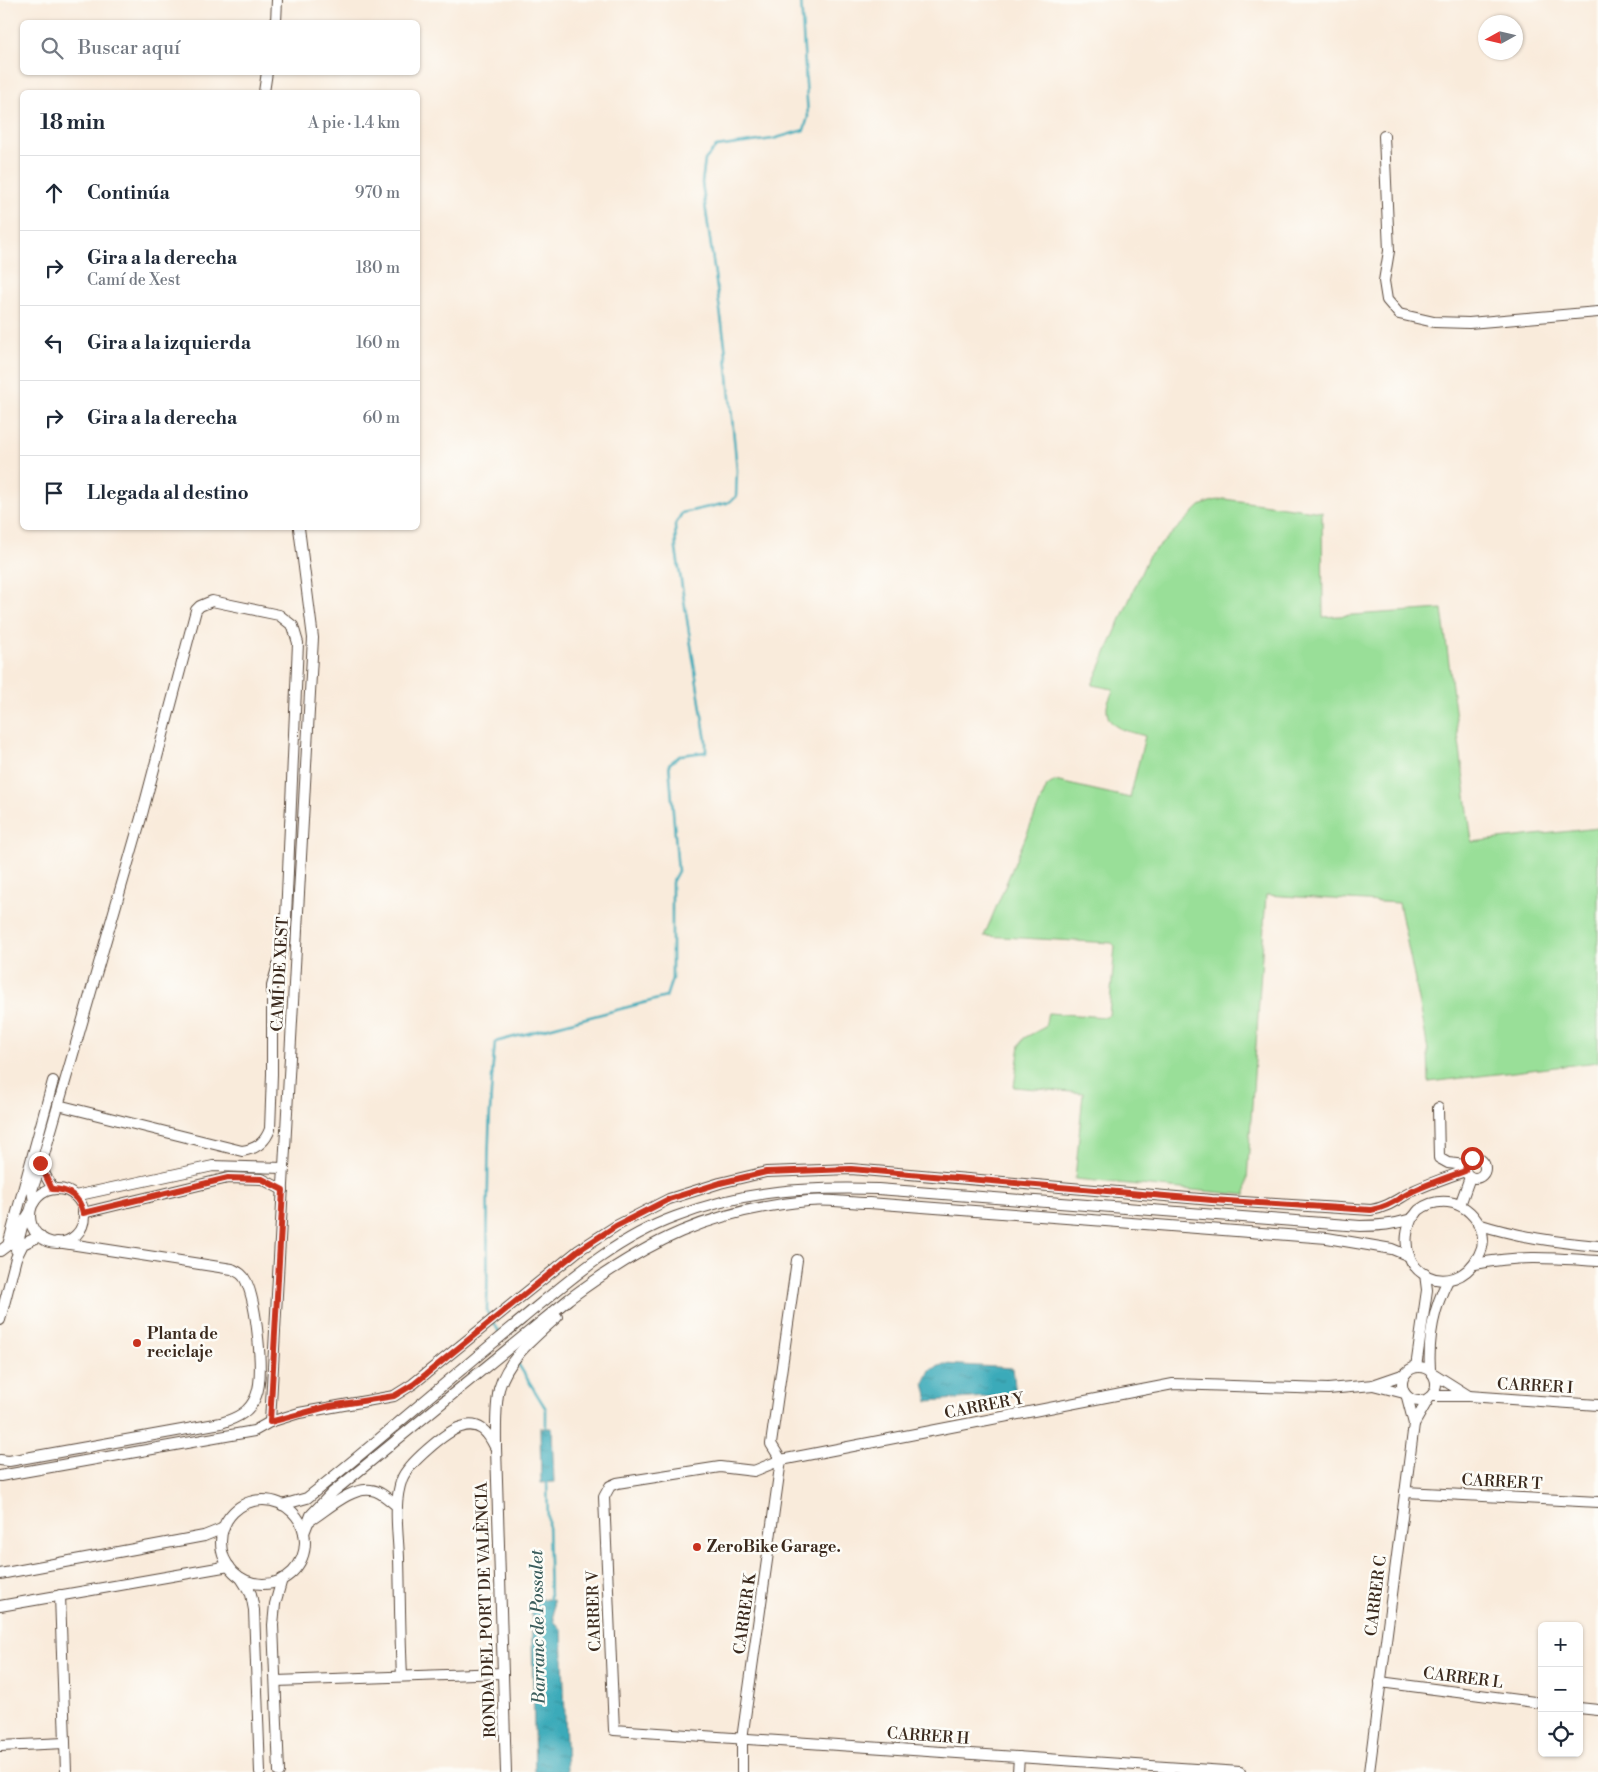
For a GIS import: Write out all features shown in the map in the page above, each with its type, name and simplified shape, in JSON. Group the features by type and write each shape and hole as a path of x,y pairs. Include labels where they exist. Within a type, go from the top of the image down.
{"street":[{"path":"276,20 277,0"},
{"path":"264,90 267,75"},
{"path":"1384,136 1389,251 1384,281 1387,300 1399,314 1434,322 1468,323 1598,312"},
{"name":"CAMÍ DE XEST","path":"270,1422 313,638 299,530"},
{"path":"0,1460 9,1461 221,1423 237,1418 249,1409 257,1395 260,1349 249,1289 241,1274 232,1269 91,1246 78,1246 40,1236 33,1228 32,1190 44,1158 58,1105 141,818 196,610 206,602 212,601 279,615 293,626 298,643 285,940 272,986 272,1074 270,1129 267,1138 252,1149 242,1151 58,1105"},
{"path":"0,1251 8,1245 53,1081"},
{"path":"1438,1108 1439,1158 1467,1171"},
{"path":"44,1158 44,1172 52,1189"},
{"path":"75,1196 213,1166 284,1168"},
{"path":"0,1476 254,1431 270,1422 323,1408 394,1396 414,1384 579,1250 616,1226 669,1199 720,1183 766,1172 851,1169 1212,1200 1371,1210 1384,1208 1395,1200 1432,1182 1467,1171"},
{"path":"1460,1205 1467,1171"},
{"path":"83,1213 228,1178 262,1179 283,1190"},
{"path":"282,1505 307,1498 464,1366 590,1265 635,1236 672,1217 736,1198 779,1190 820,1187 869,1189 1360,1226 1383,1226 1411,1220"},
{"path":"16,1258 16,1249 23,1223 41,1194 52,1189 65,1190 75,1196 83,1213 81,1225 74,1236 57,1242"},
{"path":"304,1533 310,1515 333,1492 562,1304 608,1270 664,1238 709,1220 764,1208 809,1201 869,1203 1327,1238 1392,1249 1409,1256"},
{"path":"1447,1202 1460,1205 1470,1212 1478,1224 1483,1236 1482,1250 1475,1264 1462,1276 1448,1280 1432,1278 1416,1268 1409,1256 1406,1248 1406,1232 1411,1220 1420,1210 1433,1203 1447,1202"},
{"name":"RONDA DEL PORT DE VALÈNCIA","path":"506,1772 496,1448 500,1389 510,1367 524,1346 565,1309 628,1264 658,1248 764,1208"},
{"path":"1478,1224 1518,1236 1551,1242 1598,1246"},
{"path":"81,1225 85,1241 91,1246"},
{"path":"0,1320 16,1258 23,1244 40,1236"},
{"path":"1475,1264 1510,1257 1598,1261"},
{"path":"781,1460 771,1444 797,1260"},
{"path":"1425,1274 1427,1290 1416,1367 1405,1374 1402,1388 1406,1395 1419,1401 1431,1397 1437,1384 1432,1372 1430,1345 1439,1297 1448,1280"},
{"path":"1416,1367 1432,1372"},
{"name":"CARRER I","path":"1432,1372 1470,1396"},
{"name":"CARRER Y","path":"606,1490 617,1482 720,1466 754,1471 781,1460 1173,1384 1328,1389 1373,1385 1405,1374"},
{"name":"CARRER Y","path":"1373,1385 1406,1395"},
{"name":"CARRER C","path":"1368,1772 1414,1424 1406,1395"},
{"name":"CARRER I","path":"1431,1397 1470,1396 1598,1405"},
{"name":"CARRER C","path":"1414,1424 1431,1397"},
{"path":"402,1676 397,1506 403,1476 412,1465 451,1431 471,1425 481,1427 488,1432 496,1448"},
{"name":"CARRER K","path":"742,1772 742,1739 781,1460"},
{"path":"308,1522 346,1497 362,1490 380,1493 397,1506"},
{"name":"CARRER V","path":"606,1490 604,1497 614,1730"},
{"name":"CARRER T","path":"1405,1492 1598,1502"},
{"path":"240,1577 248,1581 265,1584 282,1579 299,1564 305,1545 304,1533 295,1514 282,1505 262,1499 248,1502 229,1517 222,1534 222,1550 229,1566 240,1577 251,1594 254,1610 260,1772"},
{"path":"0,1574 204,1536 224,1528"},
{"path":"0,1606 229,1566"},
{"path":"279,1772 273,1625 275,1604 282,1579"},
{"path":"60,1595 66,1772"},
{"path":"276,1681 503,1673"},
{"name":"CARRER L","path":"1380,1682 1538,1702"},
{"path":"1583,1708 1598,1710"},
{"name":"CARRER H","path":"614,1730 1240,1772"},
{"path":"0,1746 65,1743"},
{"path":"1018,1772 1019,1757"}],"green space":[{"path":"1224,499 1322,512 1323,617 1442,609 1472,842 1598,828 1598,1062 1429,1082 1428,1051 1422,1015 1399,903 1266,895 1246,1195 1075,1179 1083,1093 1014,1087 1020,1045 1024,1038 1045,1027 1048,1013 1106,1017 1109,1015 1115,946 1112,943 984,936 1047,786 1055,781 1130,798 1145,736 1126,731 1110,721 1107,708 1113,689 1092,685 1148,557 1200,506"}],"water":[{"path":"944,1364 1013,1368 1016,1395 928,1401 924,1383 930,1370"},
{"path":"540,1428 552,1428 554,1482 541,1483"},
{"path":"531,1597 553,1600 554,1621 562,1630 567,1772 535,1772"}],"waterway":[{"path":"490,1317 487,1312 488,1177 490,1109 495,1042 666,997 672,979 672,882 678,871 669,764 681,755 706,752 706,741 676,549 675,525 682,513 727,503 736,497 737,470 725,345 702,183 705,160 716,147 773,139 804,130 808,117 801,0"},
{"path":"493,1321 500,1334"},
{"path":"517,1362 546,1409 546,1428"},
{"name":"Barranc de Possalet","path":"547,1482 550,1601"}],"place":[{"name":"Planta de reciclaje","path":"137,1343"},
{"name":"ZeroBike Garage.","path":"697,1547"}],"route":[{"path":"40,1163 44,1158 45,1177 52,1189 65,1190 75,1196 82,1207 83,1213 228,1178 262,1179 283,1190 270,1422 330,1406 394,1396 414,1384 579,1250 616,1226 669,1199 720,1183 766,1172 851,1169 1212,1200 1371,1210 1384,1208 1395,1200 1432,1182 1465,1171 1466,1165 1472,1158"}]}
